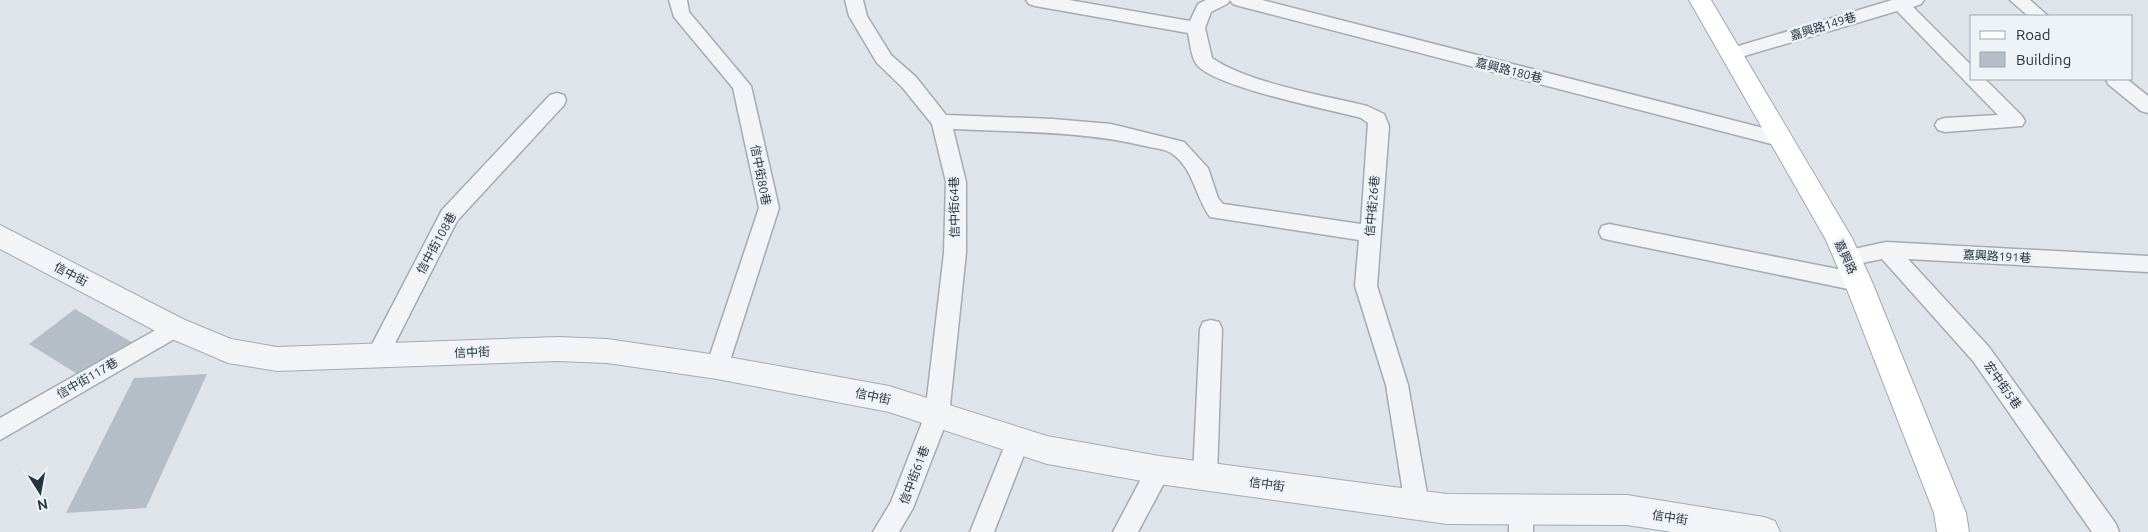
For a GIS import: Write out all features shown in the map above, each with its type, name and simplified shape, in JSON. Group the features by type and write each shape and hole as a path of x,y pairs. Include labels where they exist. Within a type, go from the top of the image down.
{"main road":[{"name":"嘉興路","path":"1700,0 1838,238 1858,282 1950,513 1952,532"}],"street":[{"name":"信中街","path":"0,236 175,328 228,351 277,359 558,349 607,350 717,367 889,399 1017,442 1048,450 1159,470 1447,509 1521,521 1627,510 1764,532"}],"lane":[{"name":"信中街80巷","path":"678,0 680,13 742,86 769,208 717,367"},
{"name":"信中街64巷","path":"854,0 858,16 884,59 909,82 940,122 956,182 955,253 937,415"},
{"path":"1035,0 1196,28 1204,8 1221,0"},
{"name":"嘉興路180巷","path":"1239,0 1779,139"},
{"path":"2019,0 2037,15"},
{"path":"1907,2 1970,75"},
{"name":"嘉興路149巷","path":"1731,54 1907,2"},
{"name":"信中街26巷","path":"1196,28 1204,61 1218,71 1240,80 1367,113 1377,119 1379,126 1366,286 1397,385 1417,505"},
{"path":"1945,125 2015,121 1975,80"},
{"path":"2116,80 2148,106"},
{"name":"信中街108巷","path":"377,356 448,216 556,100"},
{"path":"940,122 1053,126 1111,131 1177,147 1201,173 1210,200 1217,211 1370,233"},
{"path":"1609,232 1858,282"},
{"name":"嘉興路191巷","path":"1847,258 1886,250 2148,264"},
{"name":"宏中街5巷","path":"1886,250 1981,354 2107,532"},
{"name":"信中街117巷","path":"0,430 175,328"},
{"path":"1205,475 1211,329"},
{"name":"信中街61巷","path":"885,532 902,508 937,415"},
{"path":"982,532 1017,442"},
{"path":"1125,532 1159,470"}],"building":[{"path":"75,309 133,343 79,375 29,344"},
{"path":"207,374 146,508 66,513 134,378"}]}
